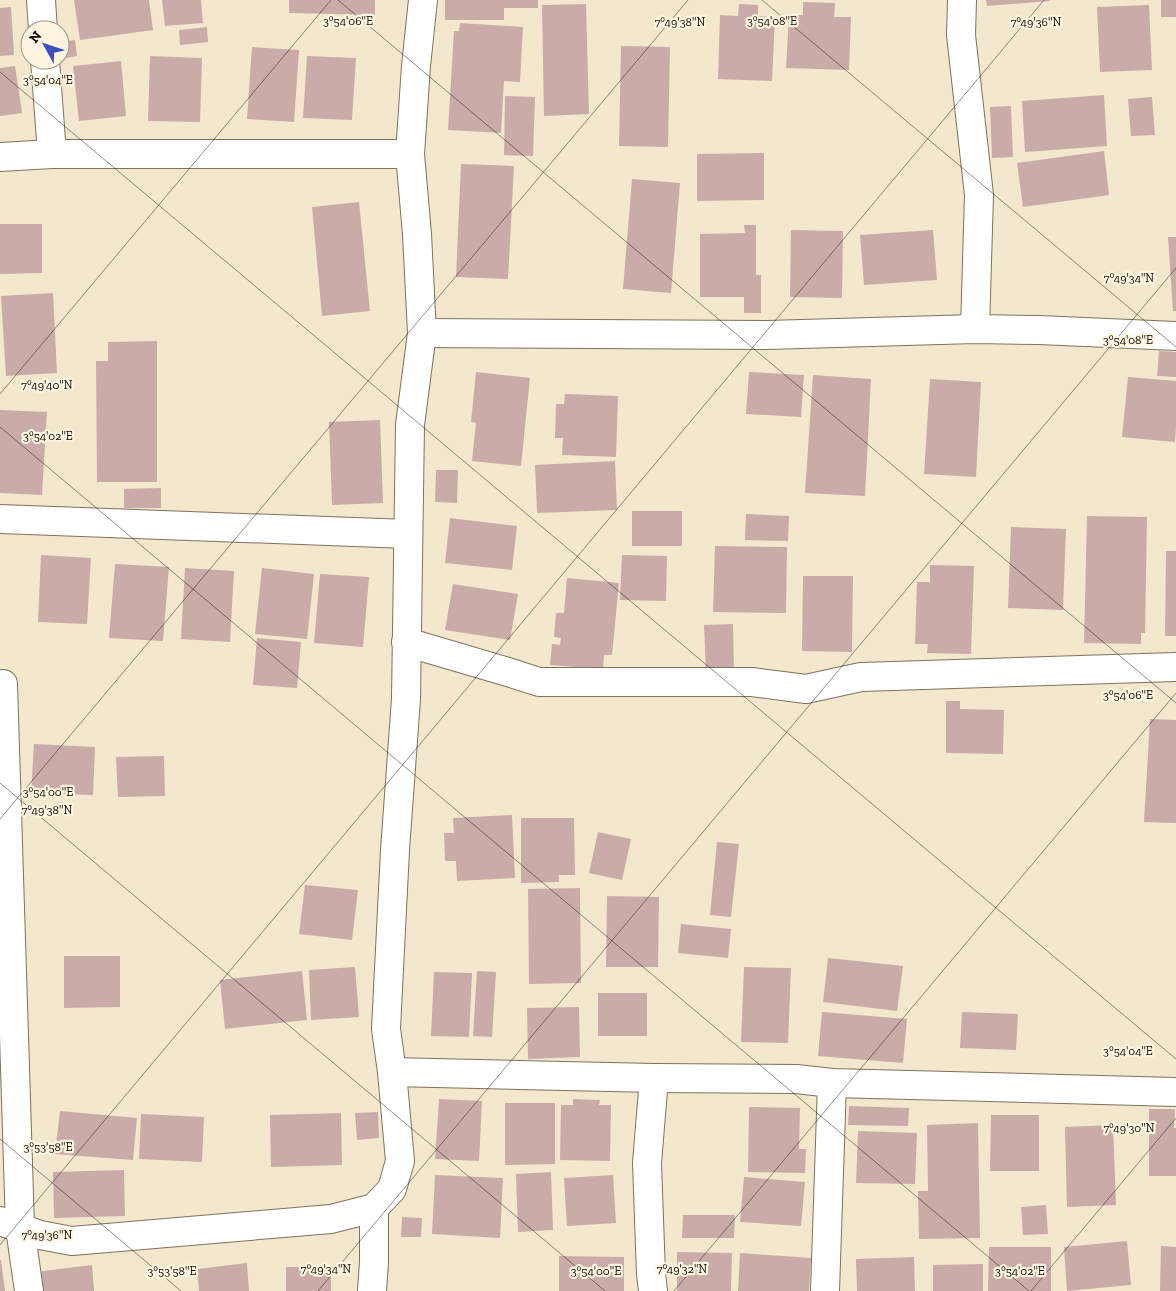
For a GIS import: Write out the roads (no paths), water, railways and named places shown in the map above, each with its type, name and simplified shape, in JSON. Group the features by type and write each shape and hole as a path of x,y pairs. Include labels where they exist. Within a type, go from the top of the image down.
{"street":[{"path":"41,0 42,20"},
{"path":"10,1224 40,1235 72,1241 332,1219 374,1208 392,1188 400,1161 386,1029 394,850 406,699 410,425 422,333 417,234 410,154 416,66 424,0"},
{"path":"962,0 961,34 979,195 976,329"},
{"path":"46,70 52,154"},
{"path":"0,157 52,154 410,154"},
{"path":"422,333 767,335 976,329 1176,336"},
{"path":"0,519 408,534"},
{"path":"406,642 539,682 752,682 806,689 861,677 1176,667"},
{"path":"3,684 10,1224 29,1291"},
{"path":"392,1072 796,1079 832,1083 1176,1092"},
{"path":"653,1291 647,1163 654,1078"},
{"path":"825,1291 832,1083"},
{"path":"372,1291 374,1208"}]}
